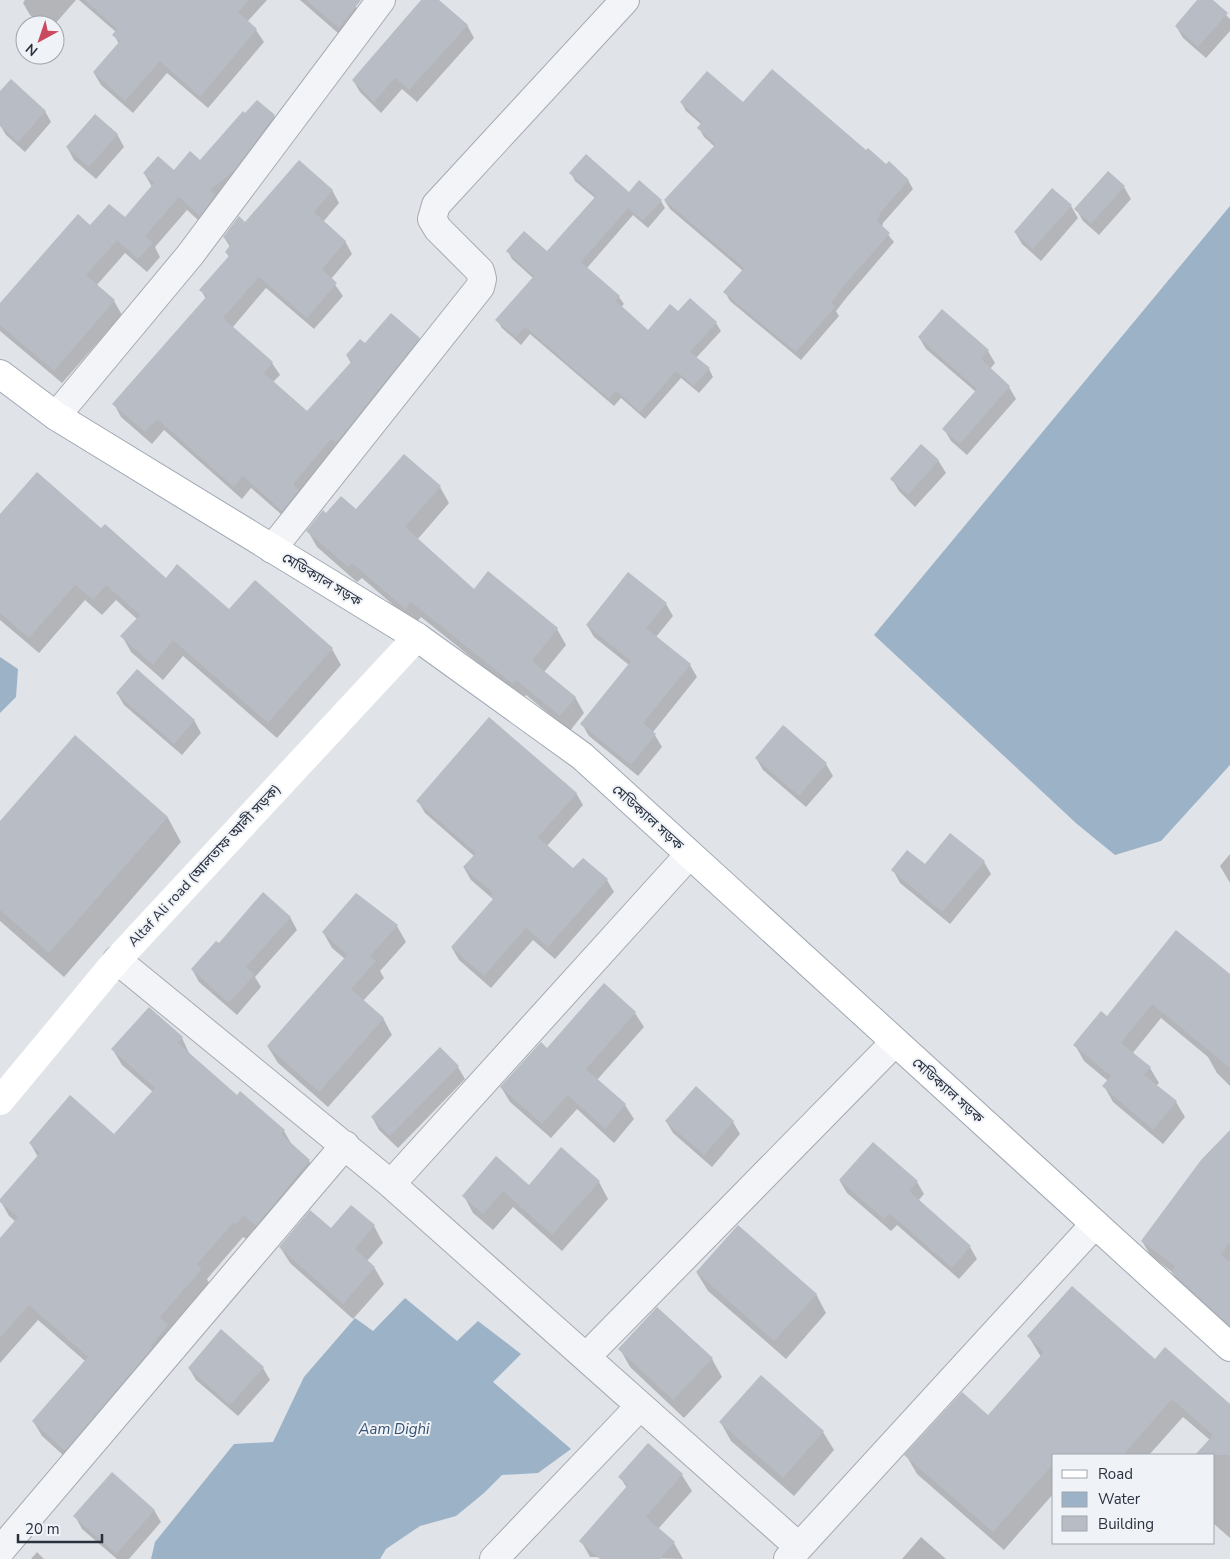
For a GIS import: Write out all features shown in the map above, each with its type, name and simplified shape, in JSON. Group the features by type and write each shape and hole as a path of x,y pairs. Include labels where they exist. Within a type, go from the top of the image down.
{"main road":[{"name":"মেডিক্যাল সড়ক","path":"0,374 56,416 417,637 582,756 1230,1347"},
{"name":"Altaf Ali road (আলতাফ আলী সড়ক)","path":"0,1101 117,960 417,637"}],"street":[{"path":"56,416 190,255 381,0"},
{"path":"272,549 480,288 482,279 480,271 438,228 432,219 436,205 625,0"},
{"path":"391,1184 690,855"},
{"path":"117,960 391,1184 640,1406 794,1553 1094,1224"},
{"path":"586,1357 895,1042"},
{"path":"0,1551 345,1145"},
{"path":"494,1559 640,1406"}],"water":[{"path":"1230,206 1230,765 1161,841 1115,855 1077,824 874,635"},
{"path":"0,657 18,669 16,697 0,713"},
{"name":"Aam Dighi","path":"405,1298 457,1341 478,1321 521,1354 493,1382 571,1449 538,1473 502,1475 456,1516 420,1526 386,1549 380,1559 151,1559 155,1542 234,1444 273,1442 304,1377 355,1318 373,1331"}],"building":[{"path":"85,0 249,0 238,12 257,29 200,97 160,61 125,101 93,72 120,41 112,35 117,29"},
{"path":"306,0 361,0 339,28"},
{"path":"421,0 439,0 468,25 409,90 395,78 374,102 352,80"},
{"path":"1197,0 1213,0 1228,13 1198,47 1175,26"},
{"path":"772,69 866,150 868,148 886,164 889,161 909,180 879,214 880,216 876,220 890,233 842,288 831,303 835,307 796,352 723,292 744,268 664,200 716,144 697,128 702,122 680,102 707,71 743,102"},
{"path":"11,79 46,111 18,142 0,126 0,91"},
{"path":"257,100 275,115 234,171 210,190 215,195 200,216 179,197 145,236 153,243 138,259 117,240 86,275 115,300 54,371 0,325 0,303 78,214 90,225 109,204 125,217 154,183 143,173 158,156 174,170 190,151 200,160 243,111 245,113"},
{"path":"95,114 118,134 89,167 66,147"},
{"path":"586,154 629,192 639,180 662,200 643,221 628,208 581,262 620,296 616,301 648,330 670,304 678,311 690,298 717,322 690,352 710,368 694,386 676,371 640,412 616,391 609,399 525,327 516,337 495,320 534,276 506,251 524,231 547,251 596,196 569,173"},
{"path":"299,160 333,190 314,212 346,241 322,269 337,283 307,318 259,277 223,318 273,362 264,373 307,411 352,361 346,355 360,339 365,343 391,313 420,338 336,443 331,439 293,484 299,490 282,511 243,476 234,487 157,419 145,432 112,404 207,296 199,290 229,256 225,252 231,244 223,237 239,216 245,222"},
{"path":"1108,171 1125,186 1091,224 1074,209"},
{"path":"1052,188 1072,205 1033,249 1014,232"},
{"path":"942,309 989,350 981,359 1010,386 960,444 942,429 977,389 918,337"},
{"path":"921,444 939,460 908,495 890,479"},
{"path":"404,454 441,486 405,527 474,589 488,571 558,628 532,661 576,697 560,716 516,680 513,684 411,602 405,609 352,563 348,567 306,531 323,510 326,513 341,496 356,509"},
{"path":"37,472 101,528 105,524 166,578 177,564 229,609 255,580 333,648 268,723 173,640 153,665 120,636 140,615 106,585 93,600 75,585 29,638 0,613 0,514"},
{"path":"628,572 667,603 646,628 691,664 643,723 656,734 631,765 580,724 631,661 586,625"},
{"path":"137,669 195,720 174,744 116,693"},
{"path":"489,717 577,793 538,837 573,868 583,858 608,879 548,947 526,928 484,976 451,947 493,899 490,896 493,893 463,867 476,853 416,801"},
{"path":"783,725 827,763 799,796 755,758"},
{"path":"75,735 168,817 49,953 0,910 0,821"},
{"path":"950,833 985,861 942,912 891,870 907,850 925,864"},
{"path":"263,892 291,917 246,967 255,974 229,1003 191,969 216,941 219,943"},
{"path":"356,893 398,925 370,956 376,961 351,989 384,1018 319,1092 267,1046 347,955 322,932"},
{"path":"1176,930 1230,974 1230,1068 1152,1004 1121,1043 1151,1067 1144,1075 1177,1101 1153,1130 1102,1086 1111,1076 1073,1045 1101,1011 1107,1016"},
{"path":"604,983 636,1012 586,1069 626,1104 605,1129 568,1095 542,1124 500,1087 541,1042 547,1048"},
{"path":"149,1007 183,1037 178,1043 237,1095 240,1091 285,1130 281,1134 310,1160 256,1226 244,1216 236,1224 234,1222 197,1264 202,1269 160,1317 168,1325 151,1346 153,1347 65,1451 32,1421 88,1357 29,1305 0,1338 0,1238 18,1217 0,1202 0,1199 40,1153 29,1143 70,1095 114,1134 155,1088 111,1049"},
{"path":"440,1047 459,1066 390,1136 371,1117"},
{"path":"696,1086 734,1121 704,1155 665,1121"},
{"path":"1230,1130 1230,1243 1221,1254 1230,1262 1230,1326 1171,1272 1175,1266 1141,1241 1201,1160"},
{"path":"873,1142 918,1181 909,1191 971,1246 952,1268 889,1213 884,1219 839,1180"},
{"path":"561,1147 600,1181 552,1235 503,1191 483,1214 462,1196 496,1156 529,1185"},
{"path":"351,1205 375,1225 355,1249 375,1267 343,1304 279,1247 310,1210 331,1228"},
{"path":"738,1225 817,1294 774,1341 696,1272"},
{"path":"1072,1286 1155,1359 1165,1347 1230,1404 1230,1455 1196,1454 1213,1435 1172,1399 1124,1454 1052,1454 1052,1465 993,1532 904,1455 962,1392 988,1415 1044,1352 1027,1336"},
{"path":"657,1307 713,1358 673,1400 618,1349"},
{"path":"221,1329 264,1367 230,1405 188,1368"},
{"path":"761,1375 824,1431 783,1478 719,1422"},
{"path":"648,1443 683,1474 646,1517 675,1542 660,1559 600,1559 579,1541 628,1485 618,1477"},
{"path":"112,1472 155,1510 116,1554 73,1516"}]}
